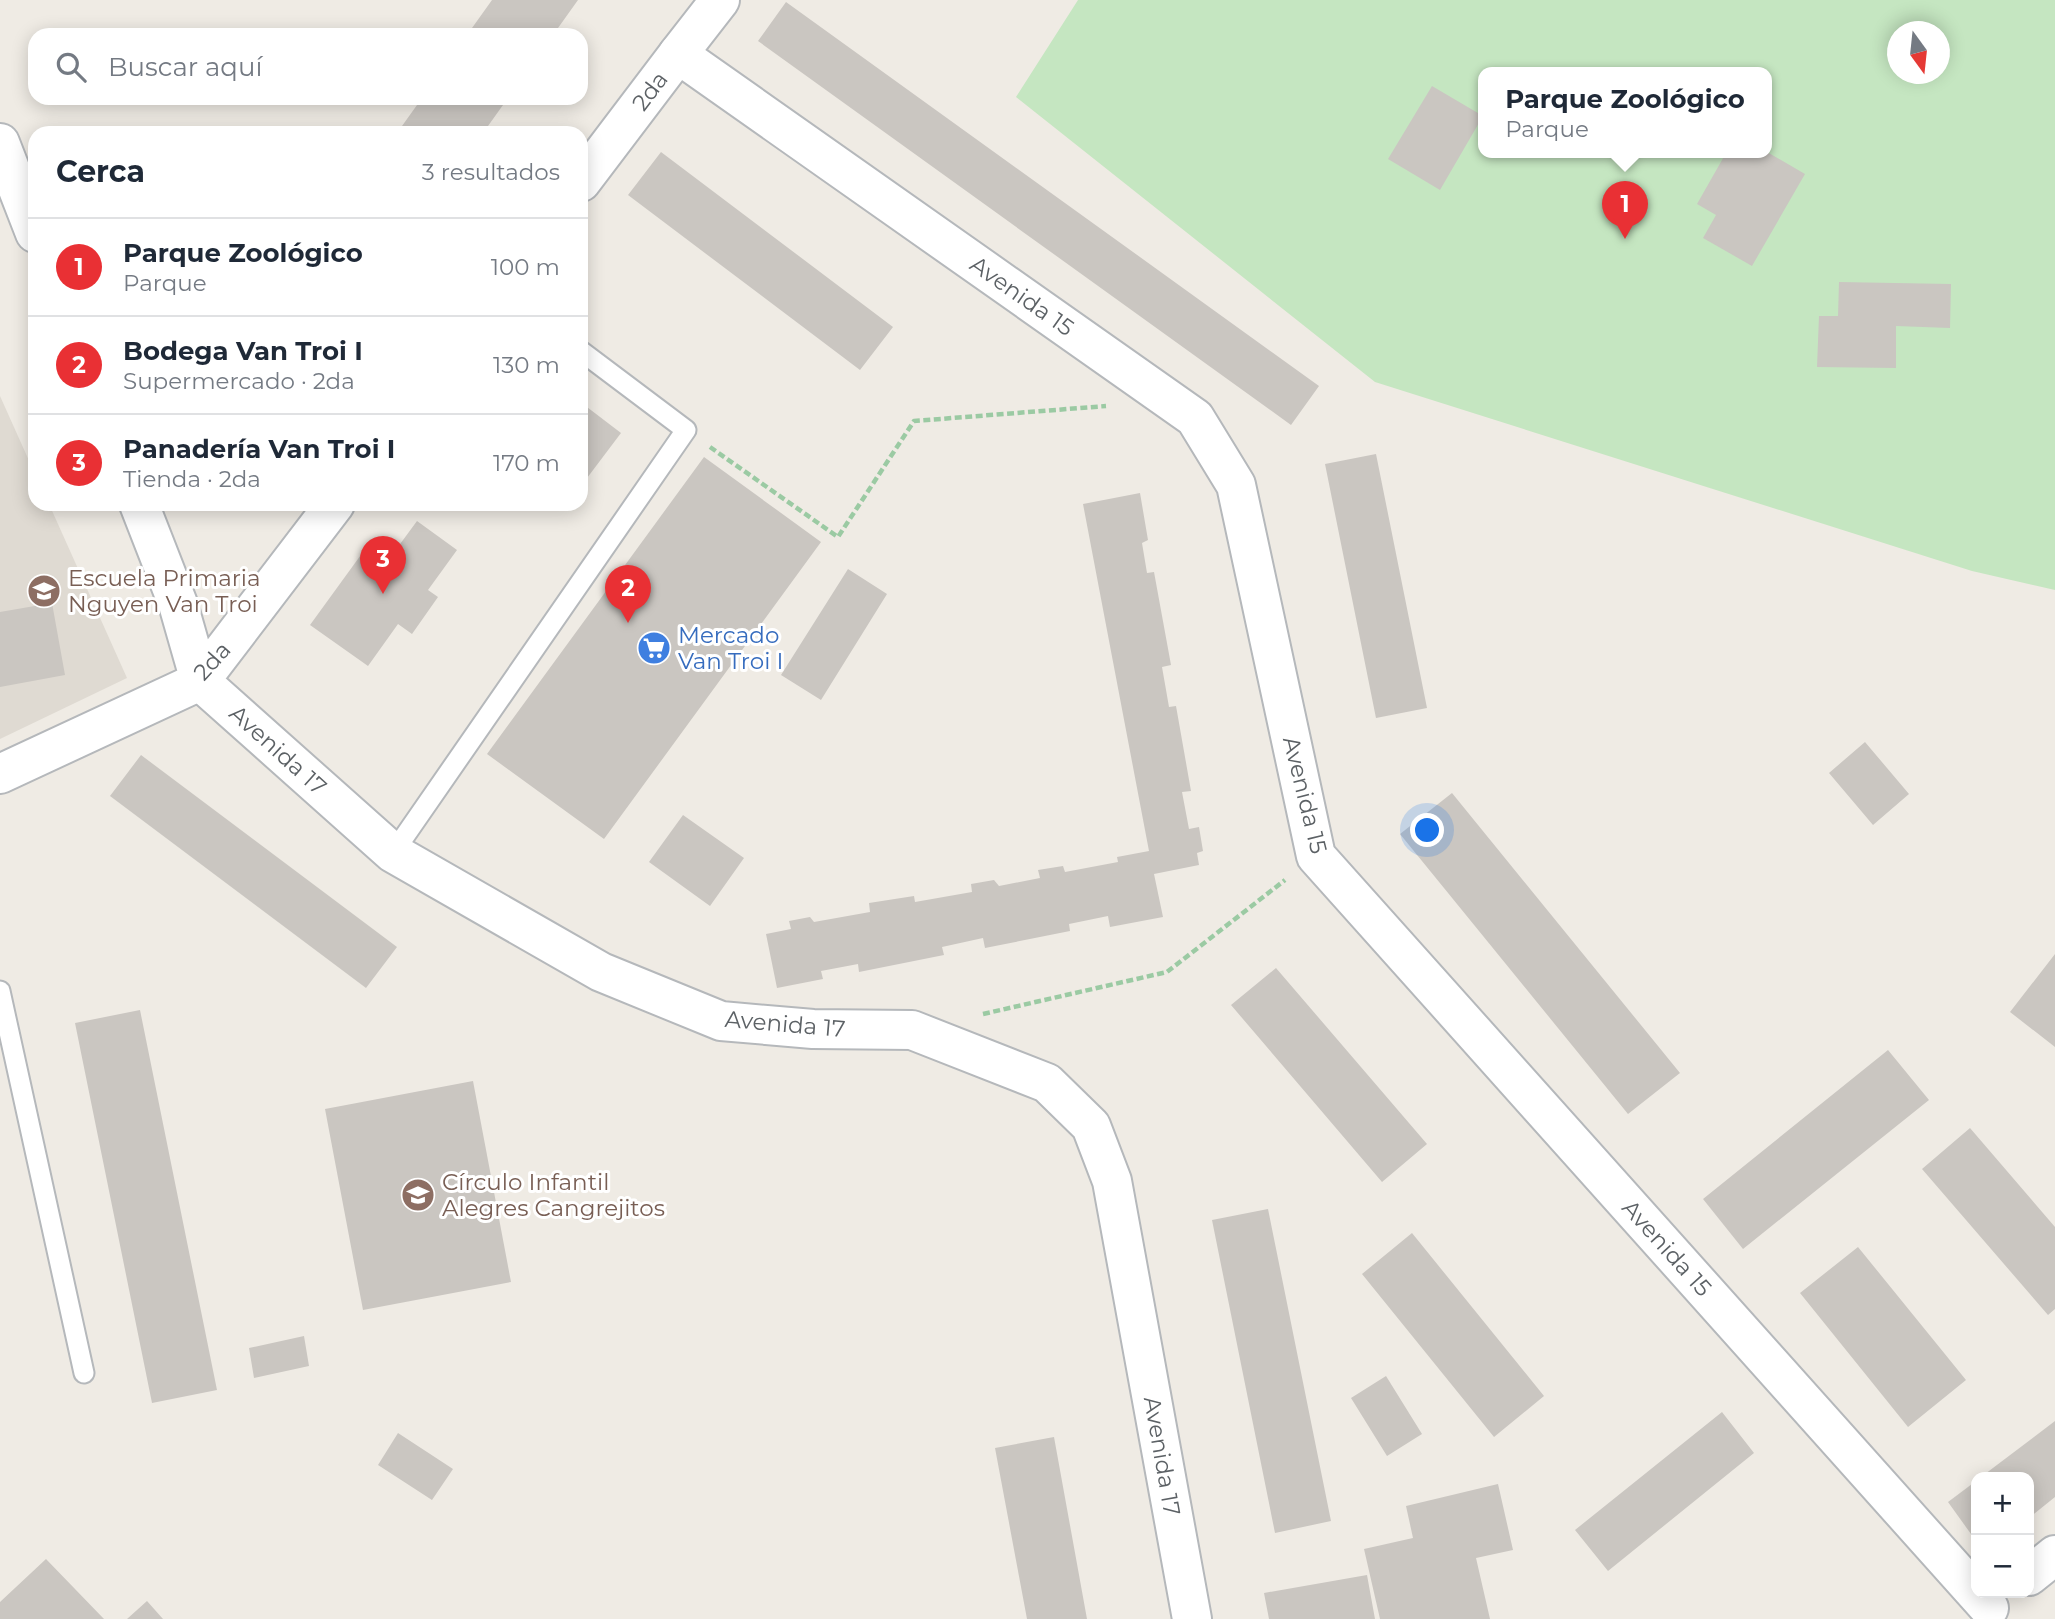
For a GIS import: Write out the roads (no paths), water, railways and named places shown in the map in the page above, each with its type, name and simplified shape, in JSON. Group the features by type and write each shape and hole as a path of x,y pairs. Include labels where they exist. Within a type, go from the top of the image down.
{"street":[{"name":"2da","path":"588,173 720,0"},
{"name":"Avenida 15","path":"678,54 1195,418 1236,485 1316,856 1991,1607"},
{"path":"0,143 28,215"},
{"path":"142,511 178,604 200,681"},
{"name":"2da","path":"0,774 200,681 330,511"},
{"name":"Avenida 17","path":"200,681 393,853 601,972 721,1021 814,1029 912,1030 1047,1083 1091,1126 1112,1181 1192,1619"},
{"path":"2034,1572 2055,1555"}],"lane":[{"path":"393,853 686,430 588,356"},
{"path":"0,991 84,1373"}],"place":[{"name":"Parque Zoológico","path":"1625,239"},
{"name":"Escuela Primaria Nguyen Van Troi","path":"44,591"},
{"name":"Panadería Van Troi I","path":"383,594"},
{"name":"Bodega Van Troi I","path":"628,623"},
{"name":"Mercado Van Troi I","path":"654,648"},
{"name":"Círculo Infantil Alegres Cangrejitos","path":"418,1195"}]}
